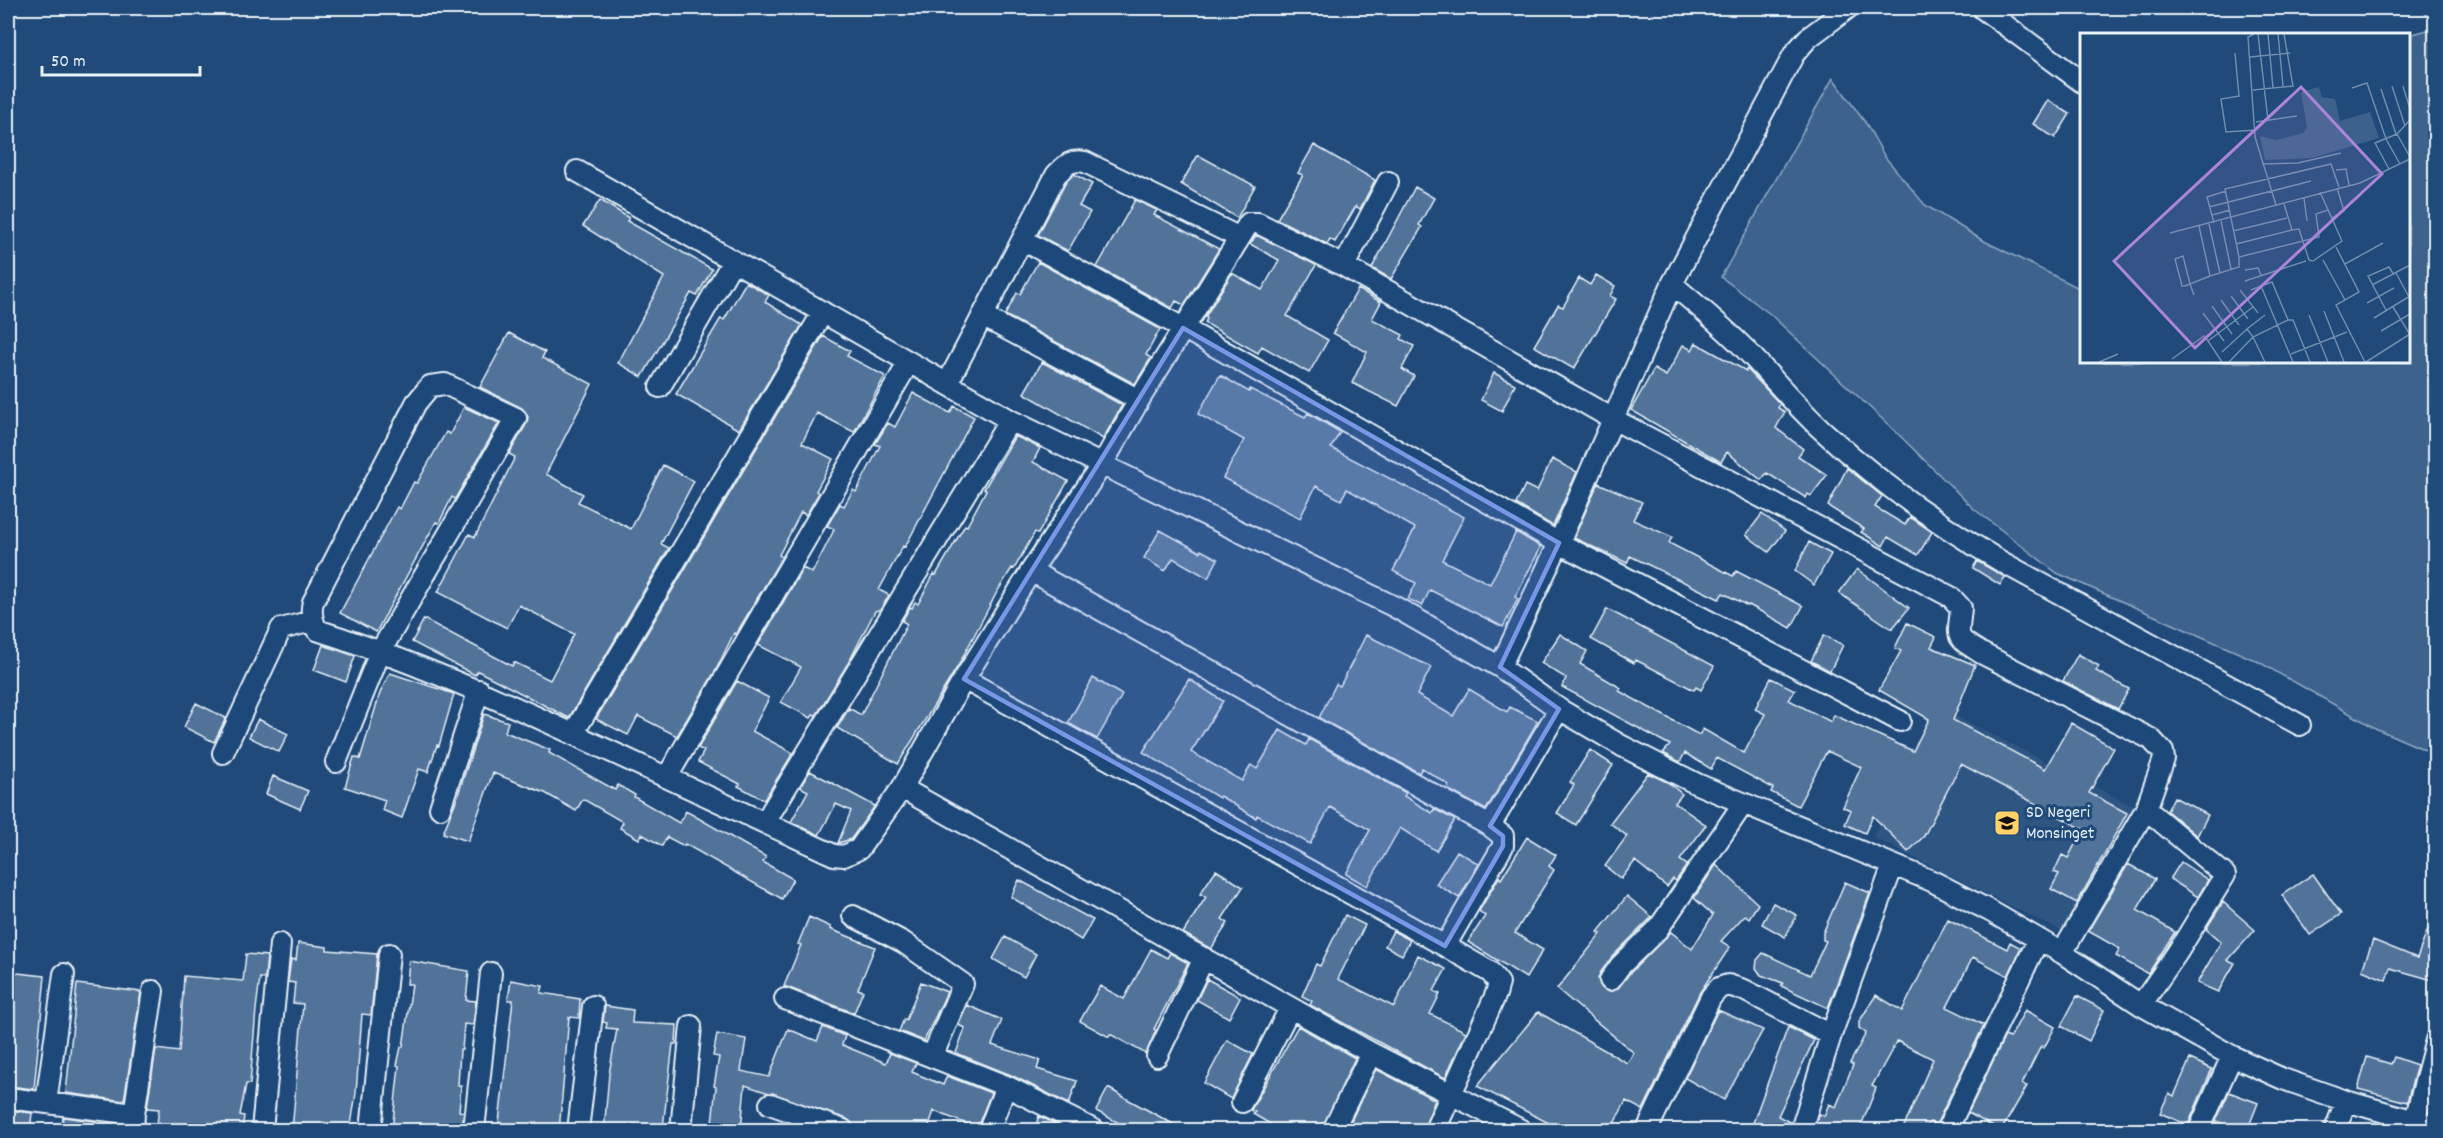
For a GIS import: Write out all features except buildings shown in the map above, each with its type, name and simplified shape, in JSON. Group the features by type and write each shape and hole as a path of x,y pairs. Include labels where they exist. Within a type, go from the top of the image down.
{"street":[{"path":"1500,667 1559,543 1673,281 1794,54 1808,38 1846,8"},
{"path":"1982,8 2003,13 2080,80"},
{"path":"947,384 1056,176 1068,162 1075,160 1085,162 1238,237"},
{"path":"577,171 1010,420 1395,607 1500,667 1559,709 1622,746 1697,784 1932,881 1990,910 2062,953 2141,1005 2232,1056 2283,1079 2346,1101 2436,1127"},
{"path":"1344,266 1388,182"},
{"path":"336,762 380,652 516,418 445,384 430,387 416,403 314,602 311,609 312,621 317,630 380,652 479,690 834,855 844,856 859,849 902,788 964,679 1102,463 1238,237 1248,223 1258,223 1344,266 1613,419 1952,597 1961,608 1958,633 1961,640 1983,654 2151,739 2159,746 2164,759 2146,809 2062,953"},
{"path":"1023,240 1183,328 1559,543 1900,721"},
{"path":"660,387 733,261"},
{"path":"1673,281 1746,350 1823,432 1946,527 2002,562 2300,725"},
{"path":"573,734 823,312"},
{"path":"982,316 1139,400"},
{"path":"667,777 909,362"},
{"path":"765,822 1010,420"},
{"path":"1031,571 1490,826 1503,836 1503,846 1445,946"},
{"path":"223,753 281,629 312,621"},
{"path":"964,679 1490,972 1499,983 1496,994 1435,1131"},
{"path":"440,808 479,690"},
{"path":"1490,826 1559,709"},
{"path":"902,788 1371,1053 1521,1131"},
{"path":"1610,980 1620,966 1658,930 1743,804"},
{"path":"2141,1005 2178,953 2225,874 2146,809"},
{"path":"1808,1128 1831,1035 1893,865"},
{"path":"853,916 903,942 963,984 932,1057"},
{"path":"1947,1131 2038,940"},
{"path":"262,1131 280,944"},
{"path":"371,1131 389,954"},
{"path":"1156,1056 1204,958"},
{"path":"474,1131 491,973"},
{"path":"46,1103 64,974"},
{"path":"1647,1131 1711,997 1719,988 1728,985 1744,990 1831,1035"},
{"path":"8,1098 46,1103 134,1122 153,991"},
{"path":"785,999 1006,1086 1094,1131"},
{"path":"578,1131 593,1006"},
{"path":"1242,1102 1290,1008"},
{"path":"681,1131 691,1026"},
{"path":"2415,1120 2436,1040"},
{"path":"1333,1131 1371,1053"},
{"path":"2199,1131 2232,1056"},
{"path":"989,1131 1006,1086"},
{"path":"2335,1131 2346,1101"},
{"path":"770,1104 843,1131"}],"highlighted area":[{"path":"1183,328 1559,543 1500,667 1559,709 1490,826 1503,836 1503,846 1445,946 964,679"}],"shaded area":[{"path":"2435,28 2435,754 2377,729 2257,661 2057,573 1974,509 1770,314 1721,277 1833,78 1867,125 1885,157 1925,205 1982,240 2080,289 2080,363 2410,363 2410,38 2413,34"},
{"name":"SD Negeri Monsinget","path":"1938,707 2141,810 2077,939 1873,837"}],"place":[{"name":"SD Negeri Monsinget","path":"2007,823"}]}
